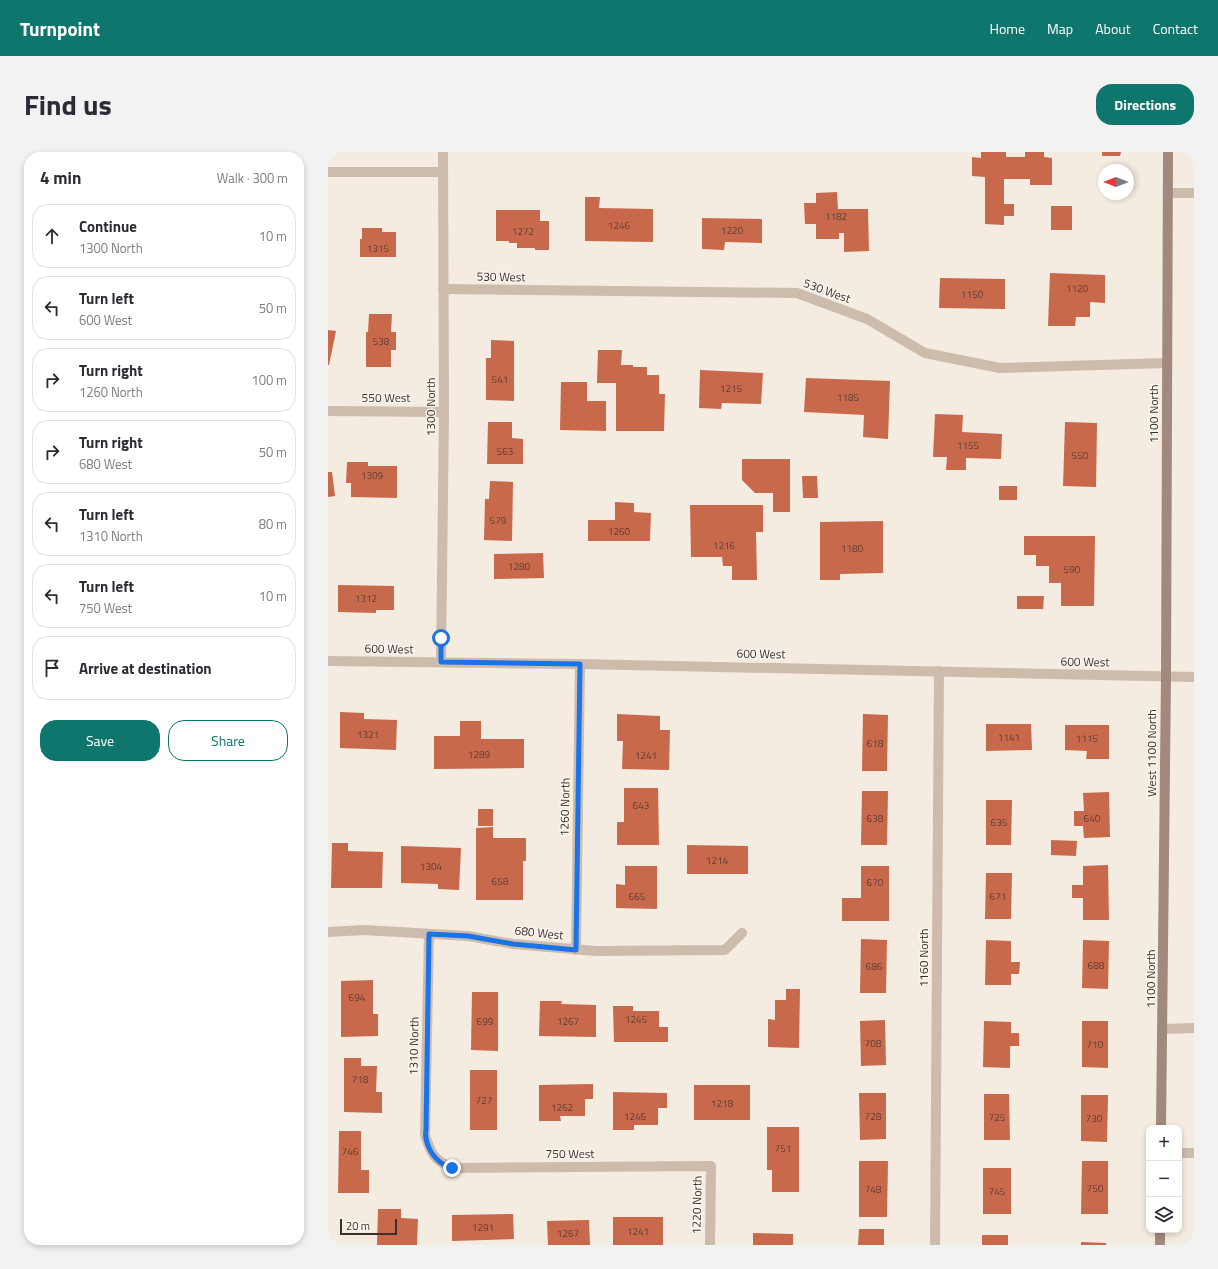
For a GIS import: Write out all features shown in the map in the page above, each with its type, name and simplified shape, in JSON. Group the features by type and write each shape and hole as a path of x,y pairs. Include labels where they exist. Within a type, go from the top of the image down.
{"main road":[{"name":"1100 North","path":"1166,676 1168,152"},
{"name":"West 1100 North","path":"1165,830 1166,676"},
{"name":"1100 North","path":"1161,1125 1165,830"},
{"path":"1160,1233 1160,1245"}],"street":[{"name":"1300 North","path":"441,662 444,412 443,152"},
{"path":"328,172 443,172"},
{"path":"1168,193 1194,193"},
{"name":"530 West","path":"443,289 797,293 867,319 925,353 1000,368 1167,363"},
{"name":"550 West","path":"328,411 444,412"},
{"name":"600 West","path":"328,661 580,664 1194,676"},
{"name":"1260 North","path":"576,950 580,664"},
{"name":"1160 North","path":"935,1245 939,671"},
{"name":"680 West","path":"328,932 364,930 468,936 513,944 596,951 724,950 742,933"},
{"name":"1310 North","path":"429,934 425,1136 429,1148 434,1156"},
{"path":"1163,1029 1194,1028"},
{"path":"1182,1153 1194,1153"},
{"name":"750 West","path":"434,1156 440,1162 452,1168 711,1166"},
{"name":"1220 North","path":"710,1245 711,1166"}],"building":[{"path":"981,152 1006,152 1006,157 1025,157 1025,152 1044,152 1044,157 1052,158 1052,185 1030,185 1030,179 1004,179 1004,204 1014,204 1014,216 1004,216 1004,225 985,224 985,177 972,176 972,157 981,158"},
{"path":"1102,152 1121,152 1120,156 1102,156"},
{"path":"837,192 838,209 868,209 869,251 844,252 844,233 839,233 839,239 816,239 816,224 805,224 804,203 816,203 816,193"},
{"path":"585,197 600,197 599,208 653,209 653,242 585,241"},
{"path":"1051,206 1072,206 1072,230 1051,230"},
{"path":"496,210 540,210 540,221 549,221 549,250 517,248 517,243 509,243 509,241 496,241"},
{"path":"702,218 762,219 762,243 725,242 724,250 702,249"},
{"path":"362,228 382,228 382,232 396,232 396,257 360,257 360,239 362,239"},
{"path":"1050,273 1105,275 1105,303 1090,302 1090,317 1076,317 1075,326 1048,326"},
{"path":"940,278 1005,279 1005,309 939,308"},
{"path":"369,314 392,314 391,332 396,332 396,350 391,350 391,367 366,367 366,332 368,332"},
{"path":"328,330 336,331 329,365 328,365"},
{"path":"491,340 514,341 514,401 486,400 486,358 491,358"},
{"path":"598,350 622,350 621,365 647,367 647,375 659,375 659,394 665,394 664,431 616,431 616,383 597,383"},
{"path":"700,370 763,373 761,404 722,403 721,409 699,408"},
{"path":"806,378 890,381 888,439 863,437 864,415 804,412"},
{"path":"561,382 587,382 587,401 606,401 606,431 560,430"},
{"path":"935,414 963,415 962,432 1002,434 1001,459 966,458 966,470 946,470 947,457 933,457"},
{"path":"488,422 512,422 512,438 523,439 523,464 487,464"},
{"path":"1065,422 1097,423 1096,487 1063,486"},
{"path":"742,459 790,459 790,512 773,512 773,493 755,493 742,480"},
{"path":"347,462 368,462 368,466 397,466 397,498 351,497 351,483 346,483"},
{"path":"328,472 332,472 335,496 328,497"},
{"path":"802,476 817,476 818,498 803,498"},
{"path":"490,481 513,482 512,541 484,540 485,499 489,499"},
{"path":"999,486 1017,486 1017,500 999,500"},
{"path":"615,502 634,503 634,512 651,513 650,541 588,541 588,520 615,520"},
{"path":"690,505 763,505 763,532 756,532 757,580 732,580 732,566 723,566 722,557 691,557"},
{"path":"883,521 883,573 840,574 840,580 820,580 820,522"},
{"path":"1024,536 1095,536 1094,606 1061,606 1061,583 1049,583 1049,566 1036,566 1036,555 1024,555"},
{"path":"543,553 544,578 494,579 494,554"},
{"path":"338,585 394,586 394,610 376,610 376,613 338,612"},
{"path":"1017,596 1044,596 1043,609 1017,609"},
{"path":"340,712 364,713 364,719 397,720 396,750 340,748"},
{"path":"617,714 660,716 660,730 670,730 669,770 622,769 623,741 617,741"},
{"path":"863,714 888,715 887,771 862,771"},
{"path":"460,721 481,721 481,739 524,739 524,768 434,769 434,736 460,736"},
{"path":"986,724 1031,724 1032,750 986,751"},
{"path":"1065,725 1109,725 1109,759 1086,759 1087,751 1065,750"},
{"path":"624,788 658,788 659,845 617,845 617,822 624,822"},
{"path":"862,791 888,791 887,845 861,845"},
{"path":"1109,792 1110,837 1084,838 1083,826 1074,826 1074,811 1084,811 1083,793"},
{"path":"986,800 1012,800 1011,845 986,845"},
{"path":"478,809 493,809 493,826 478,826"},
{"path":"493,827 493,838 526,838 526,861 523,861 523,900 476,900 476,828"},
{"path":"1051,840 1077,841 1076,856 1051,855"},
{"path":"332,843 348,843 348,851 383,852 382,888 331,888"},
{"path":"687,845 748,846 748,874 687,874"},
{"path":"401,846 461,848 459,890 438,889 438,884 401,883"},
{"path":"1108,865 1109,920 1083,920 1083,898 1072,898 1072,885 1083,885 1083,866"},
{"path":"625,866 657,866 657,909 616,908 616,884 625,885"},
{"path":"861,866 889,866 889,921 842,921 842,898 861,898"},
{"path":"986,873 1012,873 1011,919 985,919"},
{"path":"861,939 887,940 886,993 860,993"},
{"path":"986,940 1011,941 1011,962 1020,962 1019,974 1011,974 1011,985 985,985"},
{"path":"1083,940 1109,941 1108,989 1082,988"},
{"path":"373,980 373,1014 378,1014 378,1036 341,1037 341,981"},
{"path":"786,989 800,989 799,1048 768,1047 768,1019 775,1020 775,1000 786,1000"},
{"path":"472,992 498,992 498,1051 471,1050"},
{"path":"540,1001 562,1001 561,1004 596,1005 596,1037 539,1036"},
{"path":"613,1006 633,1006 633,1011 659,1011 659,1027 668,1027 668,1042 614,1042"},
{"path":"885,1020 886,1065 861,1066 860,1021"},
{"path":"984,1021 1011,1022 1011,1033 1019,1033 1019,1046 1010,1046 1010,1068 983,1067"},
{"path":"1082,1021 1108,1021 1108,1068 1082,1067"},
{"path":"344,1058 361,1058 361,1066 377,1066 376,1092 382,1092 382,1113 344,1112"},
{"path":"470,1070 497,1070 497,1130 470,1130"},
{"path":"593,1084 593,1099 585,1099 585,1116 560,1116 561,1121 539,1121 539,1085"},
{"path":"694,1085 750,1085 750,1120 694,1120"},
{"path":"613,1092 667,1093 667,1108 658,1108 658,1125 634,1125 634,1130 613,1130"},
{"path":"859,1093 886,1093 886,1139 860,1140"},
{"path":"984,1094 1009,1094 1010,1140 984,1140"},
{"path":"1081,1095 1108,1095 1107,1142 1081,1141"},
{"path":"767,1127 799,1127 799,1192 772,1192 772,1170 767,1170"},
{"path":"339,1131 361,1131 361,1170 369,1170 369,1193 338,1193"},
{"path":"859,1161 888,1161 887,1217 859,1217"},
{"path":"1082,1161 1108,1161 1108,1214 1081,1214"},
{"path":"983,1168 1011,1168 1011,1214 983,1214"},
{"path":"378,1209 401,1209 401,1218 418,1219 417,1245 377,1245"},
{"path":"513,1214 514,1239 452,1241 452,1215"},
{"path":"613,1217 663,1217 663,1245 613,1245"},
{"path":"589,1220 590,1245 548,1245 547,1221"},
{"path":"859,1229 884,1229 884,1245 858,1245"},
{"path":"753,1233 793,1234 793,1245 753,1245"},
{"path":"982,1235 1008,1235 1008,1245 982,1245"},
{"path":"1081,1242 1106,1243 1106,1245 1081,1245"}],"route":[{"path":"441,638 441,662 580,664 576,950 513,944 468,936 429,934 425,1136 429,1148 434,1156 440,1162 452,1168"}]}
